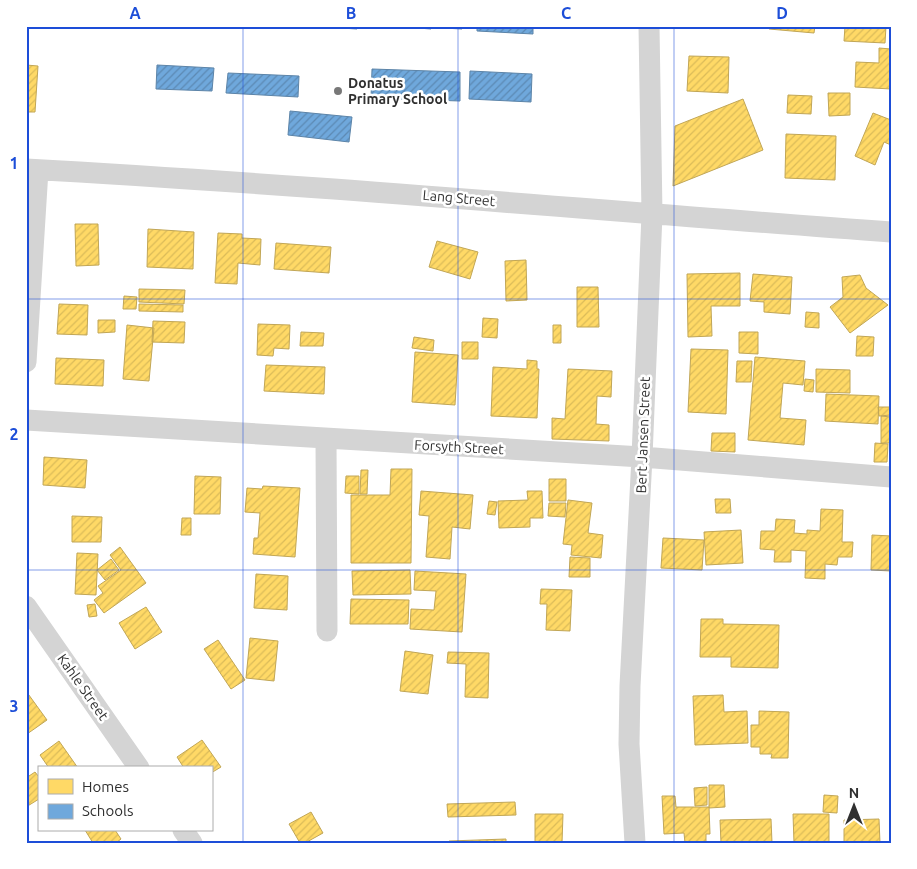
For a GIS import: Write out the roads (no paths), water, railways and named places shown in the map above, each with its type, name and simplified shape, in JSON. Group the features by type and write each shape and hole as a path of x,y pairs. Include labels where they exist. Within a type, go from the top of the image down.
{"street":[{"name":"Bert Jansen Street","path":"635,843 629,744 630,686 652,214 649,26"},
{"name":"Lang Street","path":"32,169 352,190 891,232"},
{"path":"26,362 32,169"},
{"name":"Forsyth Street","path":"26,420 642,457 891,476"},
{"path":"326,439 327,631"},
{"name":"Kahle Street","path":"26,606 138,766"},
{"path":"184,832 192,843"}],"place":[{"name":"Donatus Primary School","path":"338,91"}]}
